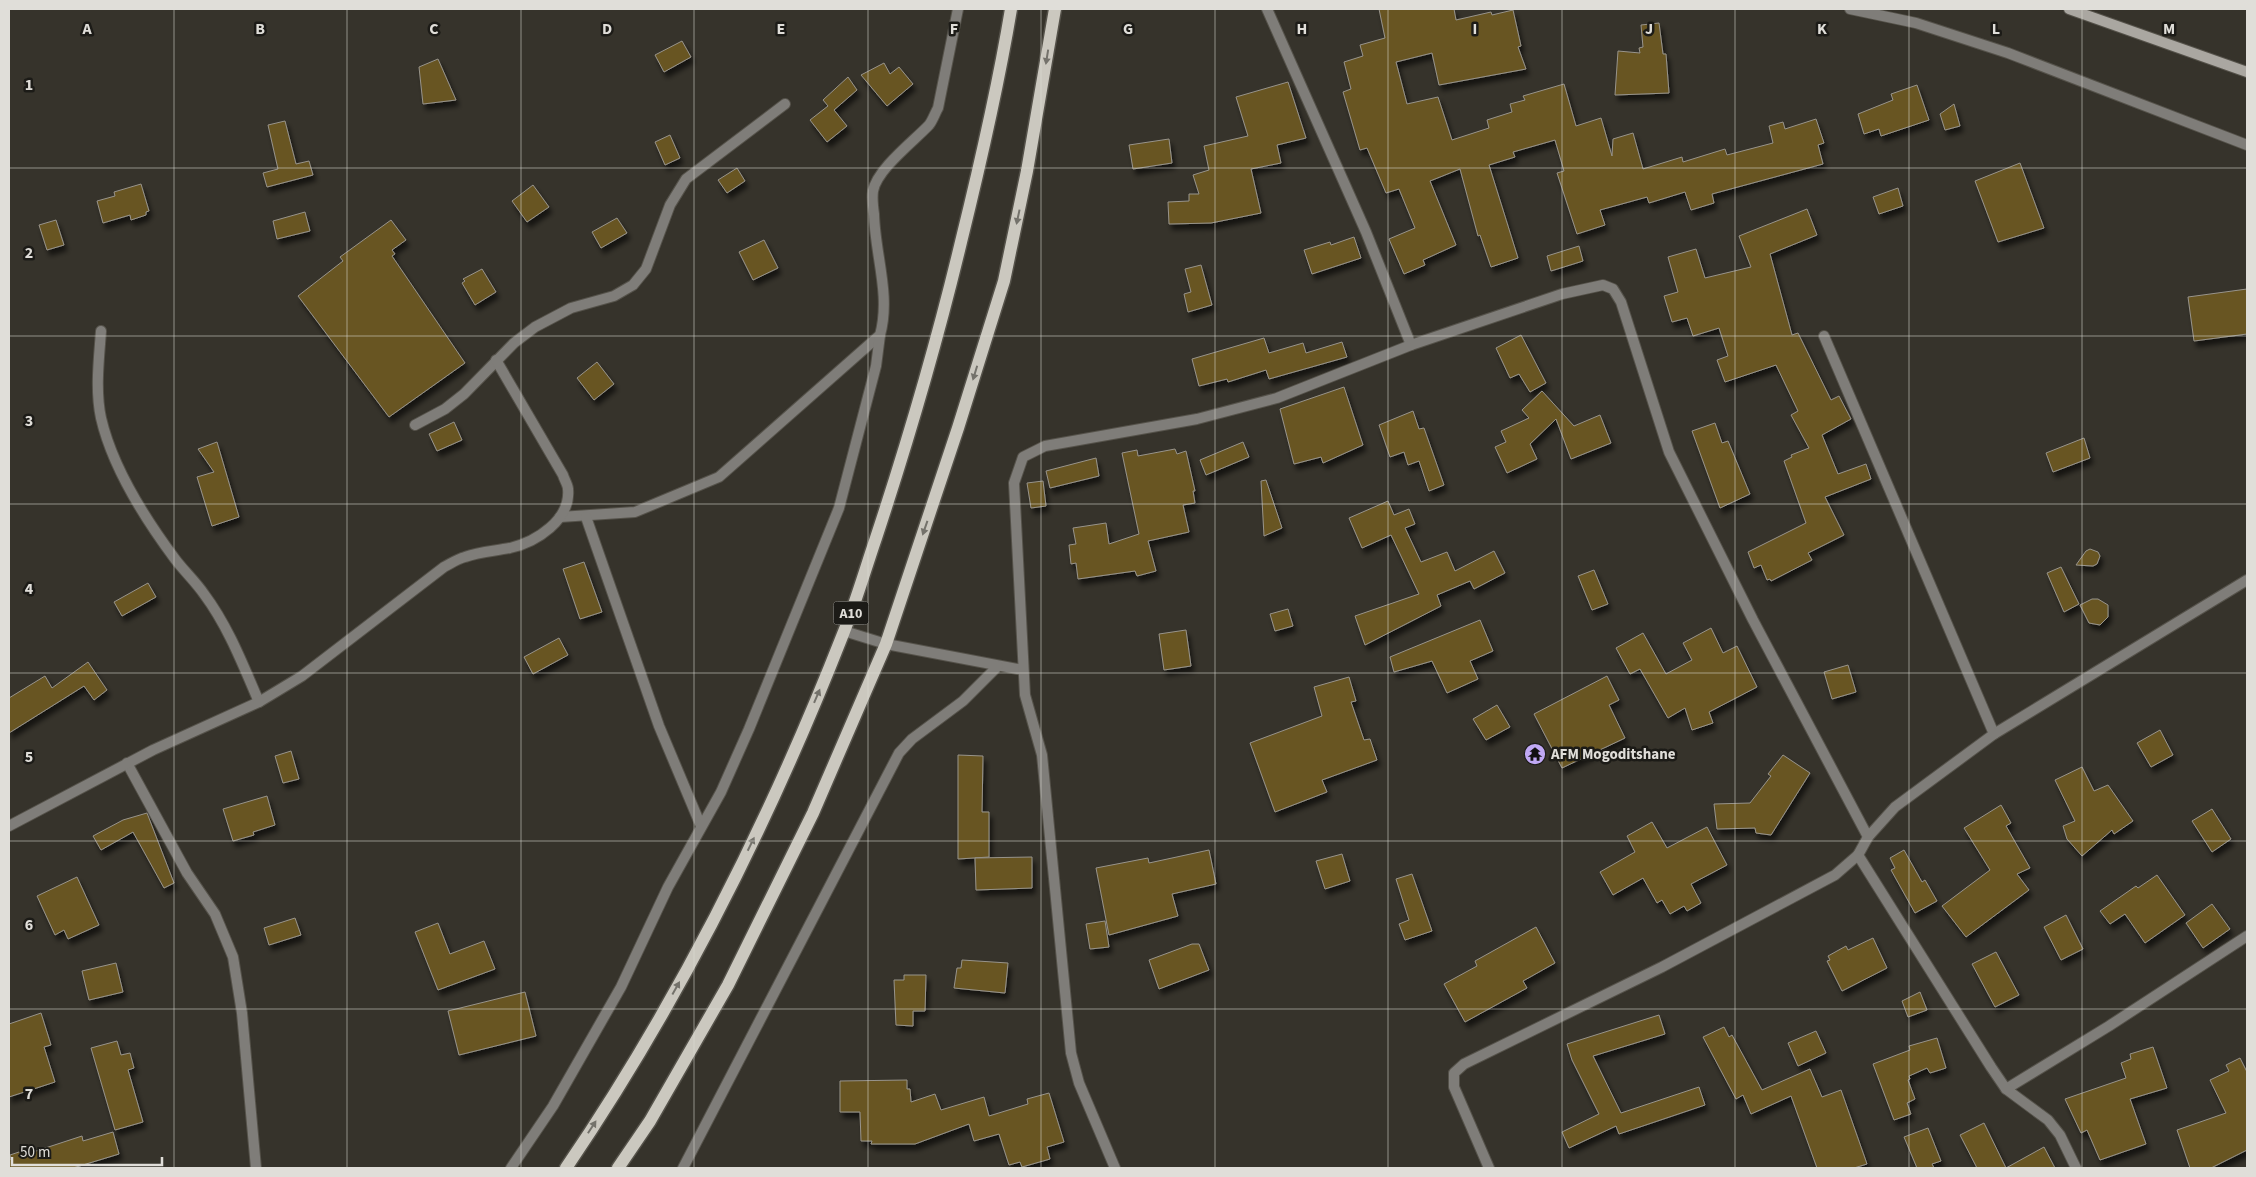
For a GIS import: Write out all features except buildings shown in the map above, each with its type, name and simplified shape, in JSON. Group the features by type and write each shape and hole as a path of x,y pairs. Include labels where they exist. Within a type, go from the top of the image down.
{"main road":[{"name":"A10","path":"566,1168 653,1028 734,880 774,796 844,631 912,424 945,310 993,105 1011,9"},
{"path":"618,1168 659,1106 732,976 813,813 886,644 958,428 1004,281 1027,171 1055,9"},
{"path":"2069,9 2081,11 2247,72"}],"street":[{"path":"511,1168 553,1106 621,987 668,887 721,792 749,729 838,508 876,366 880,335 885,316 884,297 875,243 873,190 885,170 900,152 930,123 938,108 958,9"},
{"path":"1267,9 1366,232 1411,344"},
{"path":"1850,9 1916,23 2008,53 2247,145"},
{"path":"415,425 445,409 464,394 496,360 535,327 552,316 571,308 614,296 633,285 646,269 670,205 686,179 785,104"},
{"path":"1116,1168 1079,1083 1071,1053 1043,765 1025,696 1014,483 1023,458 1045,446 1197,419 1276,398 1411,344 1562,294 1603,286 1613,289 1621,302 1669,452 1753,620 1868,837"},
{"path":"101,331 98,381 101,417 109,444 126,480 147,516 175,559 204,594 230,637 259,702"},
{"path":"560,517 586,517 635,512 718,477 880,335"},
{"path":"1824,336 1994,734"},
{"path":"9,826 127,763 259,702 302,676 444,567 463,557 511,547 532,540 560,517 566,502 568,489 563,475 496,360"},
{"path":"586,517 659,726 701,826"},
{"path":"1490,1168 1454,1087 1454,1073 1464,1064 1662,967 1835,875 1858,855 1868,837 1895,807 1994,734 2247,580"},
{"path":"844,631 886,644 1023,670"},
{"path":"683,1168 899,753 912,739 963,701 998,666"},
{"path":"127,763 188,873 215,914 233,957 242,1013 256,1168"},
{"path":"1858,855 2006,1089 2048,1120 2060,1135 2076,1168"},
{"path":"2006,1089 2109,1026 2247,936"}],"place":[{"name":"AFM Mogoditshane","path":"1535,754"}]}
